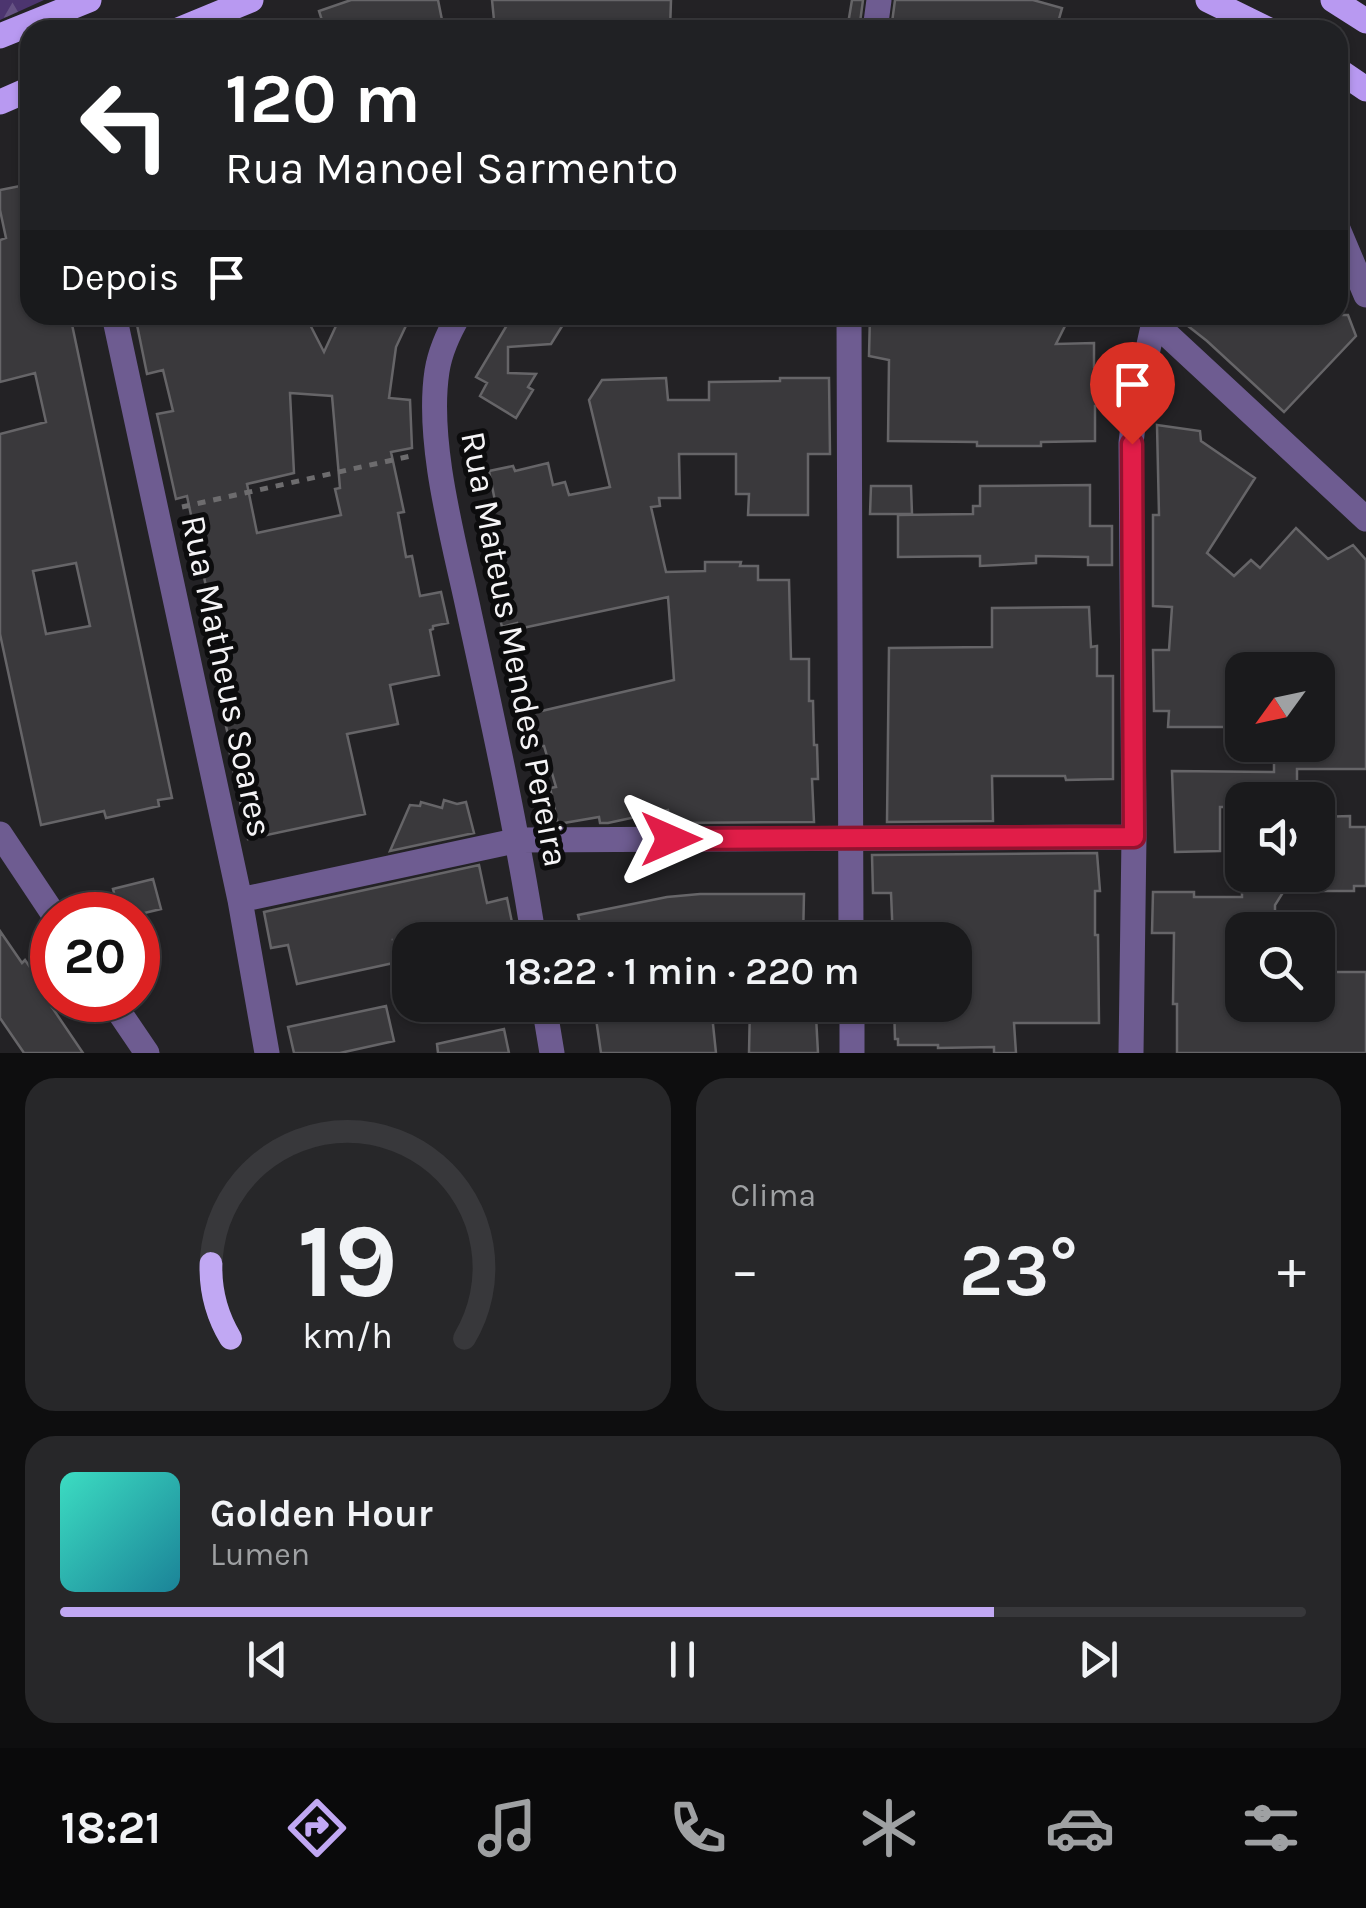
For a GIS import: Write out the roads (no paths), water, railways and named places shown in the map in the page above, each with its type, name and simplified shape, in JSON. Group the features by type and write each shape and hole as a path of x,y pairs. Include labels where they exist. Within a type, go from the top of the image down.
{"main road":[{"path":"40,20 90,0"},
{"path":"203,20 252,0"},
{"path":"1208,0 1248,20"},
{"path":"1333,0 1366,21"}],"street":[{"path":"1348,252 1366,295"},
{"name":"Rua Matheus Soares","path":"116,325 240,900 267,1053"},
{"name":"Rua Mateus Mendes Pereira","path":"454,325 437,370 438,452 455,549 519,840 531,922"},
{"path":"849,325 852,922"},
{"path":"1131,1053 1132,444 1149,325"},
{"path":"1158,325 1366,519"},
{"path":"0,834 39,892"},
{"path":"240,900 519,840 1134,837"},
{"path":"126,1022 147,1053"},
{"path":"547,1022 552,1053"},
{"path":"852,1022 852,1053"}]}
